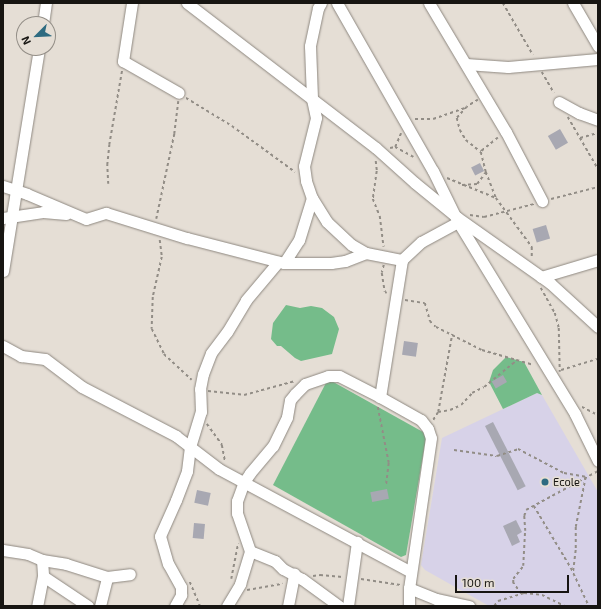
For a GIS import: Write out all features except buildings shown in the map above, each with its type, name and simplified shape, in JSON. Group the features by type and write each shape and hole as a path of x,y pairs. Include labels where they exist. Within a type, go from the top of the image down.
{"street":[{"path":"44,16 46,3"},
{"path":"132,3 123,61 179,94"},
{"path":"187,3 376,148 414,183 462,218 538,278 550,283 598,327"},
{"path":"321,3 318,8 310,46 312,99 316,118 304,166 306,181 312,198 327,222 352,245 366,253 402,260"},
{"path":"337,3 462,218 546,368 575,414 598,461"},
{"path":"429,3 506,132 542,202"},
{"path":"574,3 598,46"},
{"path":"3,271 7,217 16,190 38,56"},
{"path":"466,64 508,67 537,63 598,59"},
{"path":"559,102 579,113 598,120"},
{"path":"3,186 75,215"},
{"path":"175,606 181,595 181,587 168,564 160,536 187,471 190,447 201,412 200,390 211,353 227,332 246,300 299,240 312,198"},
{"path":"7,217 43,212 75,215 91,219 106,213 281,262 331,263 345,261 366,253"},
{"path":"380,398 402,260 421,242 462,218"},
{"path":"538,278 598,260"},
{"path":"3,346 21,356 45,358 82,387 176,436 226,473 411,572"},
{"path":"227,606 240,584 250,551 238,513 237,501 244,482 273,446 287,418 290,400 305,384 323,377 339,376 421,420 428,429 431,438 411,572 409,606"},
{"path":"348,606 357,542"},
{"path":"3,550 28,554 42,560 66,564 107,577 130,574"},
{"path":"250,551 271,558 283,568 294,574 339,606"},
{"path":"38,606 43,576 42,560"},
{"path":"288,606 294,574"},
{"path":"43,576 88,606"},
{"path":"100,606 107,577"},
{"path":"409,588 436,599 469,606"}],"path":[{"path":"503,3 598,169"},
{"path":"108,184 107,165 109,146 123,61"},
{"path":"301,379 244,394 200,390 164,354 152,329 153,297 162,257 161,244 155,227 174,134 179,94 232,126 306,181"},
{"path":"486,98 474,102 467,107 457,118 457,123 466,140 481,152 486,172 496,198 532,247 538,278 555,313 559,328 561,370 556,383"},
{"path":"395,147 397,140 406,124 413,120 433,119 467,107"},
{"path":"481,152 506,132"},
{"path":"580,138 598,134"},
{"path":"376,148 377,171 373,199 380,216 381,235 386,256 382,273 385,292 395,299 425,303 430,321 436,327 482,350 546,368"},
{"path":"460,185 477,184 486,172"},
{"path":"462,218 507,212 598,187"},
{"path":"428,429 438,412 452,334"},
{"path":"561,370 598,359"},
{"path":"438,412 450,410 461,405 472,393 484,387 516,360"},
{"path":"380,398 378,407 389,463 386,486"},
{"path":"201,412 209,430 222,445 226,473"},
{"path":"454,450 497,456 518,449 564,472 586,477"},
{"path":"521,594 513,583 523,566 524,516 526,510 598,471"},
{"path":"573,573 576,550 576,527 586,477"},
{"path":"534,506 573,573 589,606"},
{"path":"230,584 238,542"},
{"path":"494,606 498,601 521,594 542,595 565,606"}],"shaded area":[{"path":"537,393 542,395 598,492 598,606 489,606 425,570 421,565 442,438"}],"green space":[{"path":"286,305 300,308 311,306 322,308 334,317 339,329 332,354 301,361 281,346 277,346 271,339 273,323"},
{"path":"506,357 524,362 542,395 537,393 503,409 489,382 493,370"},
{"path":"328,379 423,432 426,438 406,555 401,557 273,485"}],"place":[{"name":"Ecole","path":"545,482"}]}
